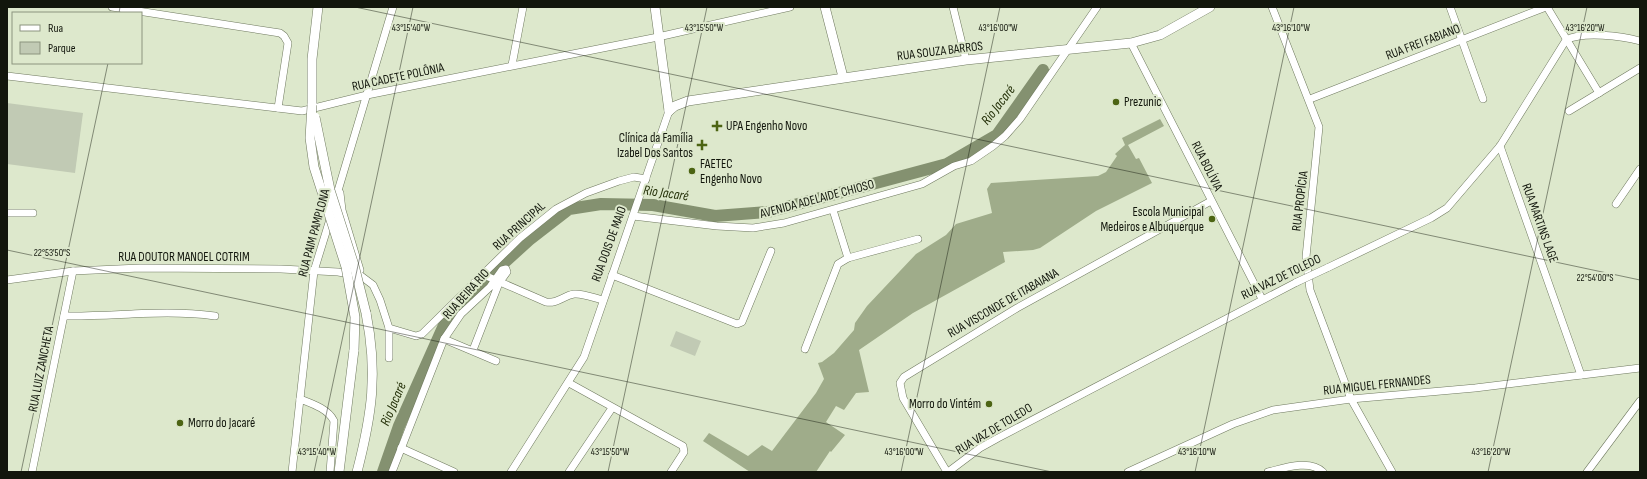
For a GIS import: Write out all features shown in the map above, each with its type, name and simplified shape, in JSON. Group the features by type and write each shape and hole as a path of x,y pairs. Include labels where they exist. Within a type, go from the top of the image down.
{"main road":[{"path":"318,7 312,59 310,138 314,167 346,267 355,317 354,350 339,472"},
{"name":"RUA DOIS DE MAIO","path":"655,7 669,111"},
{"path":"825,7 843,77"},
{"name":"RUA SOUZA BARROS","path":"669,111 688,101 843,77 966,60 1131,44 1160,35 1210,7"},
{"path":"312,105 330,190 354,265 366,313 372,348 374,376 368,426 357,472"}],"street":[{"path":"112,7 280,33 284,36 288,43 278,108"},
{"name":"RUA PAIM PAMPLONA","path":"292,472 314,271 393,7"},
{"path":"512,65 523,7"},
{"name":"RUA CADETE POLÔNIA","path":"7,76 302,111 367,95 658,37 790,7"},
{"path":"953,7 966,60"},
{"name":"AVENIDA ADELAIDE CHIOSO","path":"634,213 716,226 753,228 784,223 834,210 922,184 954,166 971,161 1005,136 1020,118 1097,7"},
{"name":"RUA PROPÍCIA","path":"1272,7 1310,99 1319,127 1306,268 1310,290 1351,399 1392,472"},
{"path":"1450,7 1483,98"},
{"path":"1546,7 1599,93"},
{"name":"RUA FREI FABIANO","path":"1310,99 1546,7"},
{"path":"1566,40 1577,36 1587,36 1640,41"},
{"name":"RUA VAZ DE TOLEDO","path":"948,472 969,456 998,438 1297,282 1431,218 1443,210 1500,146 1566,40"},
{"name":"RUA BOLÍVIA","path":"1131,44 1262,300"},
{"path":"1569,111 1640,68"},
{"name":"RUA DOIS DE MAIO","path":"511,472 569,384 584,357 669,111"},
{"name":"RUA MARTINS LAGE","path":"1500,146 1581,376"},
{"path":"1616,204 1640,169"},
{"name":"RUA PRINCIPAL","path":"390,328 416,336 422,334 485,276 520,238 564,203 625,179 634,177 646,179"},
{"path":"340,186 342,210 361,276 376,289 390,328 389,358"},
{"name":"RUA VISCONDE DE ITABAIANA","path":"948,472 903,398 900,383 904,377 1017,308 1211,201"},
{"path":"834,210 848,258"},
{"path":"7,213 33,213"},
{"path":"805,349 836,266 841,261 918,239"},
{"path":"612,275 737,324 742,322 771,251"},
{"name":"RUA DOUTOR MANOEL COTRIM","path":"7,280 73,271 140,268 281,269 338,272 361,276"},
{"path":"473,350 496,281 508,272 506,269"},
{"name":"RUA LUIZ ZANCHETA","path":"32,472 73,271"},
{"path":"485,276 546,302 556,302 571,294 578,294 603,300"},
{"name":"RUA BEIRA RIO","path":"392,472 444,339 461,314 496,281"},
{"path":"64,316 161,312 190,312 215,316"},
{"path":"444,339 496,361"},
{"name":"RUA MIGUEL FERNANDES","path":"1128,472 1252,416 1273,410 1351,399 1475,388 1640,368"},
{"path":"569,384 683,446 684,452 671,472"},
{"path":"300,399 321,408 330,414 334,421 330,472"},
{"path":"1588,472 1640,401"},
{"path":"569,472 612,408"},
{"path":"401,448 454,472"},
{"path":"1268,472 1284,468 1310,465 1317,467 1323,472"}],"green space":[{"path":"7,103 83,113 75,173 7,164"},
{"path":"1160,119 1164,126 1128,145 1136,159 1139,158 1152,183 1096,211 1040,248 1033,250 1003,252 1005,262 913,313 859,350 869,392 856,393 844,410 836,406 826,422 845,435 831,452 830,451 816,472 750,472 703,441 709,433 748,456 762,445 772,451 816,393 824,379 818,363 822,362 834,353 854,330 855,323 867,306 916,254 946,235 956,224 992,213 987,189 991,183 1098,176 1106,172 1117,156 1115,154 1125,145 1122,138"},
{"path":"676,331 701,341 695,356 670,346"}],"waterway":[{"name":"Rio Jacaré","path":"383,472 399,426 445,323 471,293 529,240 569,209 601,204 653,205 715,216 768,212 947,164 997,135 1043,70"}],"place":[{"name":"Prezunic","path":"1116,102"},
{"name":"UPA Engenho Novo","path":"717,126"},
{"name":"Clínica da Família Izabel Dos Santos","path":"702,145"},
{"name":"FAETEC Engenho Novo","path":"692,171"},
{"name":"Escola Municipal Medeiros e Albuquerque","path":"1212,219"},
{"name":"Morro do Vintém","path":"989,404"},
{"name":"Morro do Jacaré","path":"180,423"}]}
